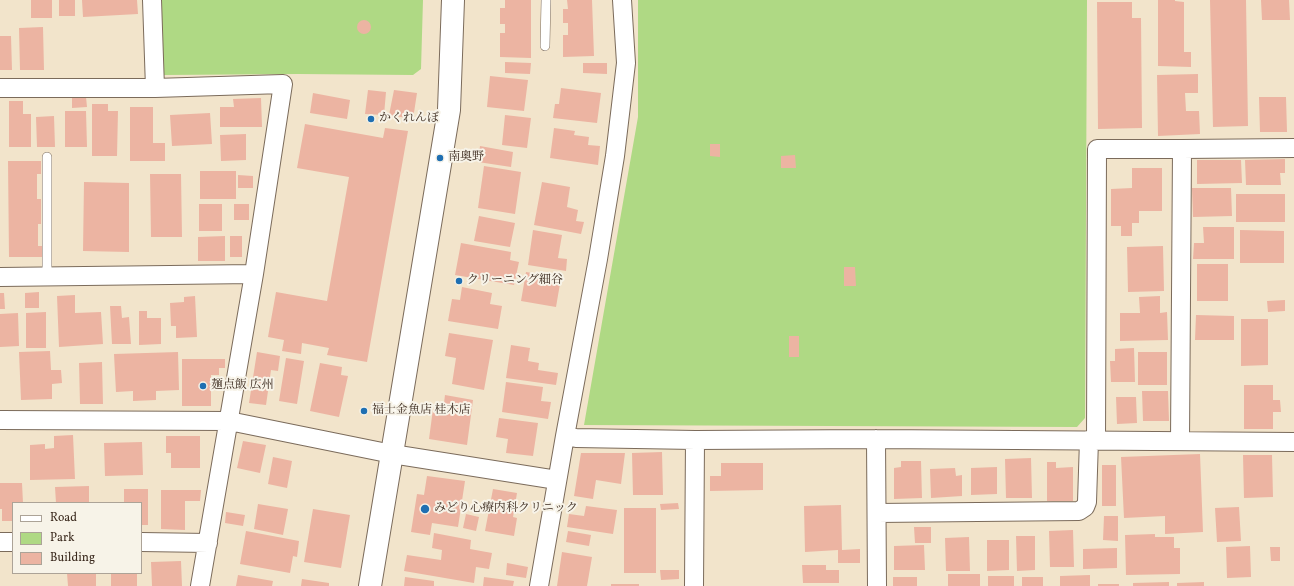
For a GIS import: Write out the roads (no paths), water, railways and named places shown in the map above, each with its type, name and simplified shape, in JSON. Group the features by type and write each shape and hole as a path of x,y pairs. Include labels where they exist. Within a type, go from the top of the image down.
{"street":[{"path":"152,0 155,88"},
{"path":"370,586 449,110 453,0"},
{"path":"539,586 615,156 626,63 622,0"},
{"path":"0,88 155,88 283,84 254,274 200,586"},
{"path":"876,513 1079,511 1085,507 1087,502 1092,440 1097,149 1294,148"},
{"path":"1180,441 1182,149"},
{"path":"0,277 254,274"},
{"path":"0,420 229,421 392,454 557,480"},
{"path":"565,436 576,438 695,440 876,439 1294,442"},
{"path":"876,439 877,586"},
{"path":"694,586 695,440"},
{"path":"0,542 12,542"},
{"path":"142,542 208,543"}],"lane":[{"path":"545,46 546,0"},
{"path":"47,157 47,277"}],"place":[{"name":"かくれんぼ","path":"371,119"},
{"name":"南奥野","path":"440,158"},
{"name":"クリーニング細谷","path":"459,281"},
{"name":"麺点飯 広州","path":"203,386"},
{"name":"福士金魚店 桂木店","path":"364,411"},
{"name":"みどり心療内科クリニック","path":"425,509"}]}
